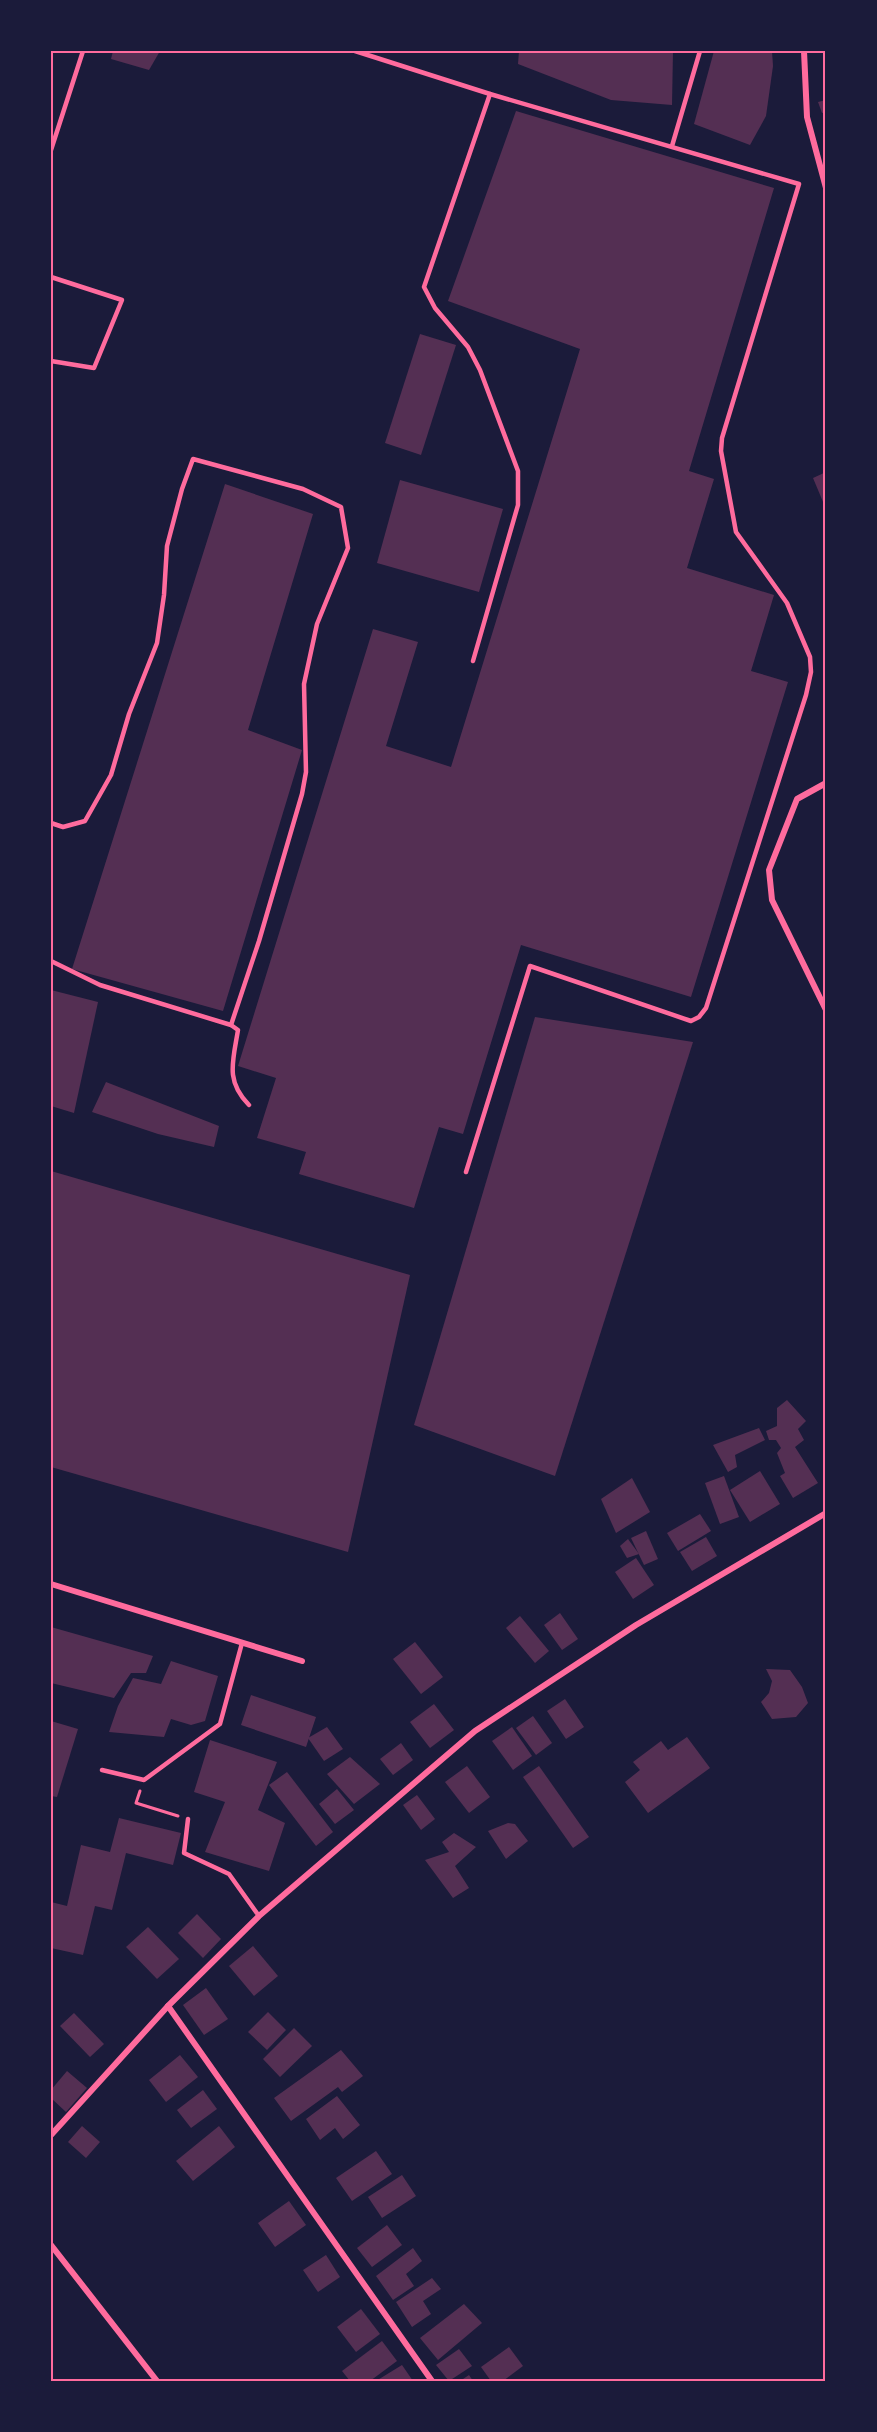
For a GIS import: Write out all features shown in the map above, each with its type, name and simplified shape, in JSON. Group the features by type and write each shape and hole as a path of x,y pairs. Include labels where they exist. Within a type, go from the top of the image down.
{"street":[{"path":"804,51 807,117 826,188"},
{"path":"826,783 797,799 769,870 772,900 826,1010"},
{"path":"51,2135 168,2006 259,1916 475,1731 636,1625 826,1513"},
{"path":"51,1584 302,1661"},
{"path":"168,2006 432,2381"},
{"path":"51,2245 157,2381"}],"lane":[{"path":"51,150 83,51"},
{"path":"355,51 490,94 799,184 722,438 721,451 736,532 787,603 810,657 811,672 806,695 706,1008 699,1017 691,1021 530,966 466,1172"},
{"path":"672,146 700,51"},
{"path":"473,661 518,505 518,471 480,370 453,327 435,308 424,287 490,94"},
{"path":"51,277 122,300 94,368 51,361"},
{"path":"51,823 63,827 85,821 111,775 129,714 157,643 164,595 167,546 193,459 303,489 341,507 348,548 317,624 304,684 306,772 302,794 259,941 231,1025"},
{"path":"51,961 100,985 231,1025 238,1030 231,1071 236,1092 249,1104"},
{"path":"102,1770 144,1780 220,1724 242,1643"},
{"path":"188,1819 184,1853 229,1874 259,1916"}],"path":[{"path":"144,1780 136,1803 188,1819"}],"building":[{"path":"113,51 160,51 149,70 111,59"},
{"path":"519,51 673,51 672,105 611,100 518,64"},
{"path":"714,51 772,51 773,66 766,116 750,145 694,124"},
{"path":"826,100 826,112 822,113 818,102"},
{"path":"516,111 774,188 689,471 714,479 687,568 774,595 751,671 788,682 691,997 521,945 463,1134 439,1127 414,1208 299,1174 306,1152 257,1138 276,1078 238,1066 373,629 418,642 386,746 451,767 580,349 448,301"},
{"path":"420,334 456,345 421,455 385,443"},
{"path":"826,472 826,509 813,478"},
{"path":"400,480 503,509 479,592 377,563"},
{"path":"225,484 313,514 248,730 302,750 223,1011 72,969"},
{"path":"51,990 98,1002 74,1113 51,1106"},
{"path":"535,1017 693,1042 555,1476 414,1425"},
{"path":"106,1082 219,1126 214,1147 158,1134 92,1112"},
{"path":"51,1171 410,1275 348,1552 51,1467"},
{"path":"787,1400 806,1421 798,1429 804,1440 795,1447 818,1483 793,1498 780,1476 785,1473 777,1453 781,1448 776,1440 769,1440 766,1431 777,1426 777,1408"},
{"path":"759,1428 765,1440 735,1455 737,1467 728,1472 713,1445"},
{"path":"760,1471 780,1504 750,1522 730,1490"},
{"path":"724,1476 739,1517 720,1524 705,1483"},
{"path":"632,1478 650,1512 616,1533 601,1499"},
{"path":"700,1514 711,1531 678,1551 667,1533"},
{"path":"646,1531 658,1559 644,1565 631,1538"},
{"path":"706,1537 717,1556 692,1571 680,1552"},
{"path":"628,1539 639,1554 627,1558 620,1546"},
{"path":"636,1558 654,1585 633,1599 615,1572"},
{"path":"560,1613 578,1639 562,1650 544,1625"},
{"path":"520,1616 549,1651 535,1663 506,1628"},
{"path":"51,1627 153,1656 146,1673 131,1673 114,1698 51,1683"},
{"path":"415,1642 443,1677 421,1694 393,1659"},
{"path":"171,1661 218,1676 205,1721 191,1725 171,1719 164,1737 109,1732 118,1706 133,1678 161,1684"},
{"path":"766,1669 790,1670 802,1687 808,1703 796,1717 772,1719 761,1702 769,1693 772,1681"},
{"path":"251,1695 316,1717 306,1747 241,1725"},
{"path":"565,1699 584,1727 566,1739 547,1711"},
{"path":"434,1704 454,1730 430,1748 410,1722"},
{"path":"533,1716 552,1743 536,1755 516,1728"},
{"path":"51,1721 78,1729 57,1797 51,1796"},
{"path":"327,1727 343,1749 324,1761 308,1738"},
{"path":"512,1727 532,1756 513,1770 492,1741"},
{"path":"687,1737 710,1768 648,1813 625,1782 640,1770 633,1762 661,1741 668,1750"},
{"path":"210,1740 277,1762 258,1810 285,1823 269,1871 205,1852 225,1802 194,1792"},
{"path":"401,1743 413,1760 393,1775 380,1759"},
{"path":"350,1757 380,1784 354,1804 327,1774"},
{"path":"467,1766 490,1797 469,1813 445,1782"},
{"path":"539,1766 589,1837 573,1848 523,1777"},
{"path":"287,1772 333,1832 316,1846 269,1785"},
{"path":"337,1789 354,1810 335,1824 319,1804"},
{"path":"417,1795 435,1819 421,1830 403,1805"},
{"path":"119,1818 181,1833 173,1865 126,1853 112,1910 95,1906 83,1955 51,1948 51,1902 67,1906 81,1845 110,1852"},
{"path":"508,1823 515,1824 528,1841 506,1859 488,1831"},
{"path":"454,1833 476,1847 455,1866 469,1888 453,1898 425,1860 449,1852 442,1842"},
{"path":"197,1914 221,1939 203,1958 178,1933"},
{"path":"148,1927 179,1959 157,1979 126,1947"},
{"path":"253,1946 278,1976 254,1996 229,1966"},
{"path":"206,1988 228,2019 204,2035 183,2005"},
{"path":"268,2012 286,2030 267,2050 248,2032"},
{"path":"74,2013 104,2044 90,2057 60,2026"},
{"path":"294,2028 312,2046 280,2077 263,2059"},
{"path":"341,2050 363,2076 342,2092 338,2087 291,2121 274,2098"},
{"path":"180,2055 198,2077 166,2102 149,2080"},
{"path":"67,2071 87,2088 66,2112 51,2098 51,2090"},
{"path":"203,2090 217,2109 191,2128 177,2110"},
{"path":"337,2096 360,2125 343,2139 335,2128 320,2140 306,2119"},
{"path":"82,2126 100,2142 86,2158 68,2142"},
{"path":"219,2126 235,2147 193,2181 176,2161"},
{"path":"376,2151 392,2174 352,2201 336,2178"},
{"path":"402,2175 416,2196 382,2218 368,2197"},
{"path":"289,2201 306,2225 275,2247 258,2223"},
{"path":"387,2225 402,2245 372,2267 357,2248"},
{"path":"413,2248 422,2261 406,2274 414,2286 393,2300 376,2276"},
{"path":"326,2255 340,2277 318,2292 303,2270"},
{"path":"432,2278 441,2289 423,2301 431,2314 412,2327 396,2302"},
{"path":"464,2304 482,2323 438,2360 420,2338"},
{"path":"361,2309 380,2334 356,2352 337,2327"},
{"path":"382,2341 397,2361 370,2381 350,2381 342,2371"},
{"path":"509,2347 523,2366 503,2381 491,2381 481,2367"},
{"path":"459,2349 472,2366 449,2381 436,2365"},
{"path":"402,2365 413,2381 376,2381"},
{"path":"469,2375 473,2381 460,2381"}]}
